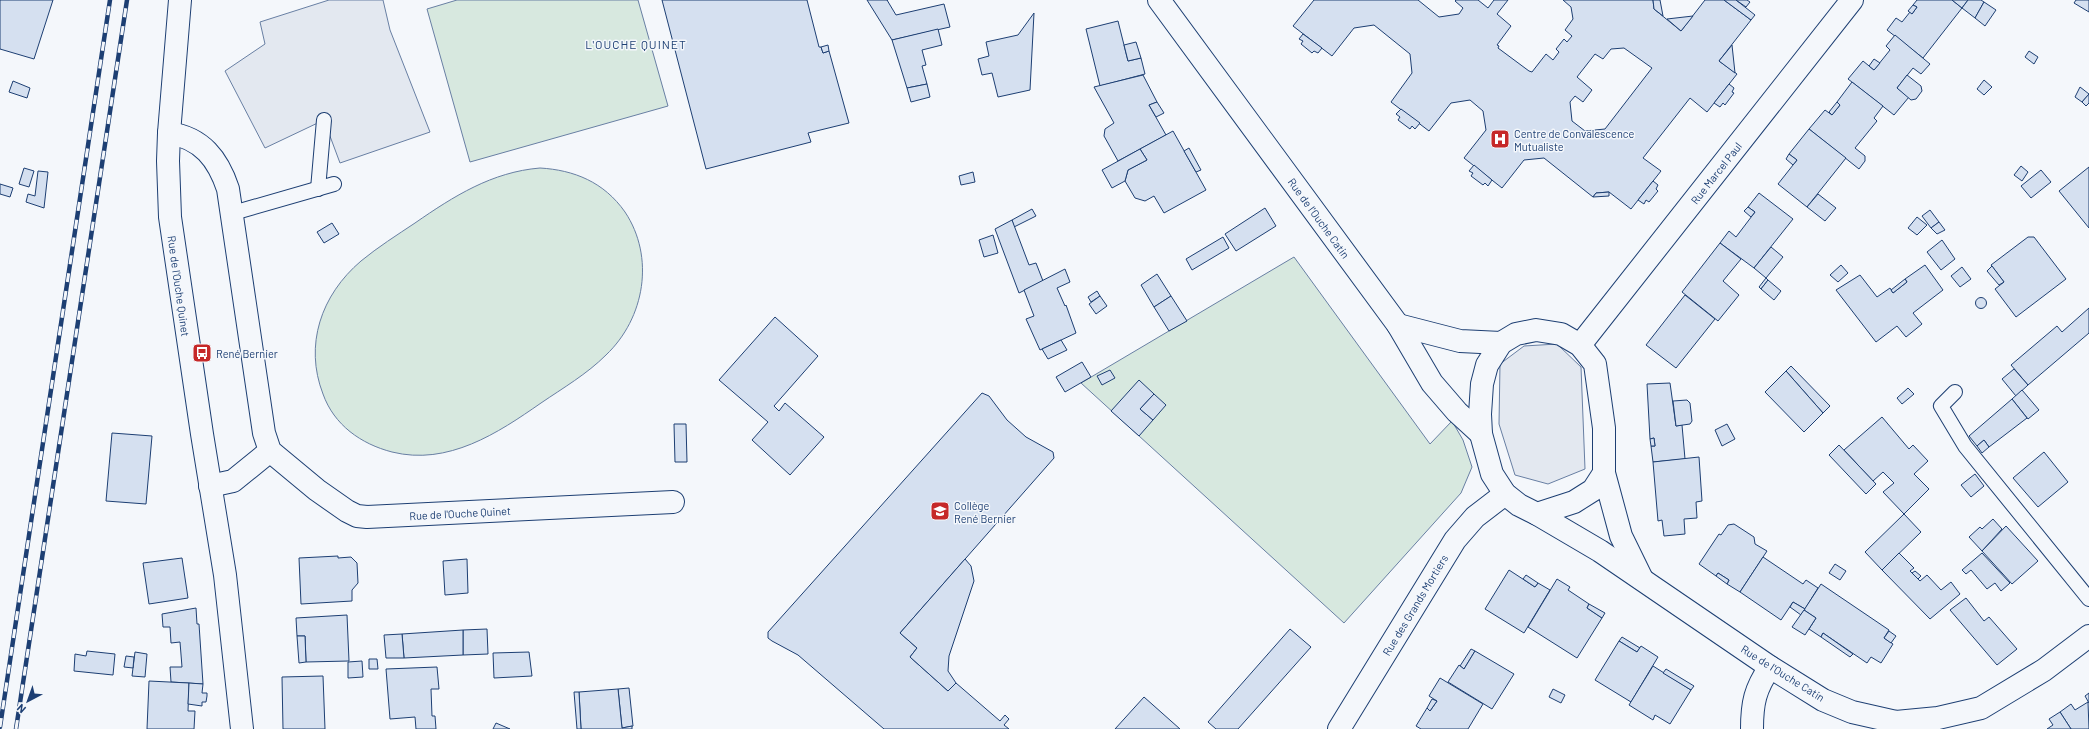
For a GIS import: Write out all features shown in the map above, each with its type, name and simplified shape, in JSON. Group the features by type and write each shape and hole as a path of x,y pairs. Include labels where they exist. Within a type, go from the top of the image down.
{"street":[{"name":"Rue de l'Ouche Quinet","path":"180,0 169,133 168,191 172,240 227,589 242,729"},
{"name":"Rue de l'Ouche Catin","path":"1159,0 1398,325 1432,383 1457,412 1481,434"},
{"name":"Rue Marcel Paul","path":"1580,345 1852,0"},
{"path":"169,133 184,135 199,143 213,158 225,179 233,213 264,433 270,451 233,481 210,486"},
{"path":"1398,325 1460,340 1501,343"},
{"path":"1505,494 1492,474 1481,434 1482,384 1488,365 1501,343 1516,334 1536,330 1561,334 1580,345 1595,364 1600,387 1604,428 1604,473 1621,536 1643,582"},
{"name":"Rue de l'Ouche Quinet","path":"270,451 334,502 347,511 362,517 673,502"},
{"path":"1537,514 1574,502 1594,490 1604,473"},
{"name":"Rue de l'Ouche Catin","path":"1505,494 1519,505 1600,551 1643,582 1770,667 1823,700 1852,712 1896,722 1931,719 1981,708 2044,670 2089,636"},
{"name":"Rue des Grands Mortiers","path":"1339,729 1455,540 1475,517 1505,494"},
{"path":"1752,729 1752,706 1759,683 1770,667"}],"lane":[{"path":"318,189 324,120"},
{"path":"233,213 334,184"},
{"path":"1955,392 1941,406 1966,446 2089,599"}],"shaded area":[{"path":"329,0 383,0 390,30 430,132 340,163 324,120 265,148 225,71 265,44 260,22"},
{"path":"457,0 638,0 668,106 470,162 427,9"},
{"path":"540,168 553,169 576,175 598,185 617,202 625,212 634,230 640,248 642,267 641,286 637,305 630,323 619,340 599,362 525,414 490,435 452,451 413,455 392,452 370,444 350,432 341,424 328,405 318,376 315,357 316,339 320,322 326,305 336,289 347,274 367,256 459,195 506,174"},
{"path":"1294,257 1430,444 1452,421 1463,440 1472,467 1461,493 1344,623 1081,383"},
{"path":"1557,344 1581,367 1585,469 1548,484 1515,475 1499,424 1500,364 1524,346"}],"building":[{"path":"0,0 53,0 34,59 0,49"},
{"path":"662,0 807,0 819,47 821,47 823,53 829,51 849,123 808,133 811,142 706,169"},
{"path":"867,0 887,0 896,15 944,4 950,27 892,40"},
{"path":"1314,0 1418,0 1439,17 1459,14 1463,8 1455,1 1456,0 1478,0 1488,8 1494,0 1508,0 1497,14 1511,26 1497,45 1499,46 1498,48 1532,72 1546,54 1553,60 1559,52 1556,49 1564,39 1567,42 1572,36 1565,30 1573,19 1571,7 1563,0 1653,0 1654,9 1681,31 1705,0 1724,0 1751,20 1719,61 1737,74 1707,112 1690,98 1643,158 1661,171 1631,209 1609,192 1596,193 1593,197 1544,158 1524,160 1502,188 1464,158 1486,130 1483,111 1470,100 1451,103 1429,131 1391,102 1412,73 1410,54 1374,25 1354,28 1332,56 1293,26","holes":["1624,48 1652,68 1605,129 1585,131 1572,121 1570,102 1575,96 1583,102 1592,90 1577,77 1595,54 1603,59 1611,49"]},
{"path":"1653,0 1660,0 1663,16 1654,9"},
{"path":"1724,0 1736,0 1755,15 1751,20"},
{"path":"1736,0 1747,0 1750,2 1746,7"},
{"path":"1917,0 1952,0 1962,8 1923,58 1887,30 1896,18 1902,22 1910,12 1912,14 1917,7 1913,5"},
{"path":"1952,0 1968,0 1962,8"},
{"path":"1968,0 1981,0 1984,2 1975,18 1962,8"},
{"path":"2076,0 2089,0 2089,12 2074,3"},
{"path":"1984,2 1996,10 1985,26 1975,18"},
{"path":"1913,5 1917,7 1912,14 1908,11"},
{"path":"1034,13 1030,90 998,97 992,73 982,75 978,59 989,56 986,42 1018,35"},
{"path":"1693,16 1681,31 1667,19"},
{"path":"1118,21 1128,61 1141,58 1145,74 1100,86 1086,29"},
{"path":"938,29 942,45 922,50 926,65 922,66 927,84 907,88 892,40"},
{"path":"1303,34 1322,48 1318,53 1314,51 1312,53 1301,44 1303,41 1299,39"},
{"path":"1895,35 1930,64 1921,74 1913,68 1897,88 1909,97 1894,115 1848,79 1863,61 1874,70 1890,50 1886,46"},
{"path":"1136,42 1141,58 1128,61 1124,45"},
{"path":"828,45 829,51 823,53 821,47"},
{"path":"1732,45 1735,73 1719,61"},
{"path":"2029,51 2038,57 2034,64 2025,57"},
{"path":"1874,59 1880,63 1874,70 1869,66"},
{"path":"1143,75 1157,102 1149,105 1166,135 1118,161 1104,136 1105,129 1114,123 1094,87"},
{"path":"1907,75 1921,86 1922,91 1916,99 1911,100 1897,88"},
{"path":"1984,80 1992,87 1984,95 1977,89"},
{"path":"13,81 30,88 27,98 9,92"},
{"path":"1852,82 1883,106 1874,118 1877,121 1855,148 1865,156 1865,161 1859,169 1809,129 1825,110 1832,115 1840,105 1837,102"},
{"path":"927,84 930,97 911,102 907,88"},
{"path":"1729,84 1734,88 1732,92 1734,93 1725,105 1723,103 1720,107 1714,103"},
{"path":"2080,87 2089,94 2082,102 2075,97"},
{"path":"2089,94 2089,103 2086,106 2082,102"},
{"path":"1157,102 1164,113 1156,117 1149,105"},
{"path":"1837,102 1840,105 1832,115 1829,112"},
{"path":"1401,109 1420,123 1415,129 1412,126 1410,129 1398,120 1400,117 1396,114"},
{"path":"1809,129 1846,158 1807,207 1778,184 1797,160 1789,154"},
{"path":"1173,131 1206,190 1164,213 1154,196 1145,201 1135,198 1125,181 1128,170 1147,160 1140,149"},
{"path":"1189,148 1201,170 1196,172 1184,151"},
{"path":"1140,149 1147,160 1128,170 1125,181 1112,188 1102,170"},
{"path":"1789,154 1797,160 1793,165 1786,159"},
{"path":"1474,165 1492,180 1488,186 1485,183 1483,185 1471,176 1473,173 1469,171"},
{"path":"2021,166 2028,172 2022,181 2014,175"},
{"path":"2089,167 2089,228 2059,191"},
{"path":"24,168 34,171 29,187 19,184"},
{"path":"2041,170 2051,182 2031,198 2021,186"},
{"path":"38,171 48,172 44,208 26,202 28,194 35,196"},
{"path":"973,172 975,182 961,185 959,176"},
{"path":"1653,181 1658,185 1656,189 1658,191 1649,202 1646,200 1644,204 1638,200"},
{"path":"0,184 13,188 10,197 0,194"},
{"path":"1609,192 1609,196 1593,197 1596,193"},
{"path":"1759,193 1793,219 1754,268 1720,243 1729,231 1736,237 1755,212 1748,207"},
{"path":"1818,194 1836,208 1825,221 1807,207"},
{"path":"1748,207 1755,212 1751,217 1744,211"},
{"path":"1265,208 1276,226 1236,251 1225,234"},
{"path":"1032,209 1036,216 1014,227 1012,220"},
{"path":"1930,210 1939,222 1931,228 1922,216"},
{"path":"1917,217 1927,225 1917,235 1908,228"},
{"path":"1012,220 1029,265 1036,263 1043,281 1019,293 995,229"},
{"path":"1939,222 1945,230 1937,234 1931,228"},
{"path":"332,223 339,234 324,243 317,232"},
{"path":"993,235 998,253 984,257 979,240"},
{"path":"1223,237 1229,248 1192,270 1186,259"},
{"path":"2028,237 2034,237 2066,279 2016,317 1995,289 2004,282 1991,265"},
{"path":"1942,240 1955,259 1941,270 1927,252"},
{"path":"1720,243 1741,259 1723,281 1739,295 1718,321 1682,292"},
{"path":"1771,247 1783,257 1766,278 1754,268"},
{"path":"1841,265 1848,273 1838,282 1830,275"},
{"path":"1925,265 1943,290 1913,313 1922,324 1906,337 1897,326 1876,342 1836,290 1860,275 1877,297 1890,288 1893,293 1907,282 1905,279"},
{"path":"1992,266 2004,282 1999,285 1987,271"},
{"path":"1962,267 1971,279 1960,287 1951,276"},
{"path":"1065,269 1070,282 1057,288 1065,306 1066,305 1076,333 1040,350 1026,319 1034,316 1024,290"},
{"path":"1157,274 1171,296 1154,307 1141,285"},
{"path":"1766,278 1768,280 1761,289 1759,287"},
{"path":"1905,279 1907,282 1893,293 1891,290"},
{"path":"1768,280 1781,291 1774,300 1761,289"},
{"path":"1097,291 1100,296 1091,302 1088,297"},
{"path":"1685,295 1715,319 1676,368 1646,345"},
{"path":"1100,296 1107,306 1096,314 1089,304"},
{"path":"1171,296 1187,321 1169,331 1154,307"},
{"path":"1981,297 1985,299 1987,303 1985,307 1981,309 1977,307 1975,303 1977,299"},
{"path":"2089,308 2089,333 2028,385 2011,365 2057,326 2062,332"},
{"path":"775,317 818,356 774,406 779,411 785,403 824,437 790,475 752,440 768,422 719,380"},
{"path":"1061,340 1067,350 1048,359 1042,349"},
{"path":"1082,362 1091,377 1065,392 1056,377"},
{"path":"1791,366 1830,406 1823,413 1786,371"},
{"path":"2014,369 2028,385 2016,396 2002,379"},
{"path":"1110,370 1115,378 1102,385 1097,376"},
{"path":"1786,371 1823,413 1804,432 1765,392"},
{"path":"1139,380 1154,394 1140,409 1153,420 1139,436 1111,411"},
{"path":"1670,383 1676,426 1682,425 1685,459 1653,462 1651,446 1655,446 1654,438 1650,439 1647,384"},
{"path":"1908,388 1914,394 1902,404 1897,398"},
{"path":"2022,390 2039,410 2028,419 2012,399"},
{"path":"982,393 989,396 1007,420 1026,437 1053,452 1054,458 900,633 917,648 910,657 948,691 956,683 1000,721 1005,715 1009,719 1004,725 1009,729 884,729 798,655 768,638 768,632"},
{"path":"1154,394 1166,405 1153,420 1140,409"},
{"path":"2012,399 2027,418 1989,447 1984,440 1977,446 1969,436"},
{"path":"1687,400 1690,403 1692,421 1690,424 1676,426 1673,401"},
{"path":"1882,417 1909,449 1913,445 1928,461 1914,474 1929,489 1904,514 1883,492 1894,483 1883,472 1873,481 1844,450"},
{"path":"674,424 686,424 687,462 675,462"},
{"path":"1727,424 1735,439 1722,446 1715,430"},
{"path":"112,433 152,436 146,504 106,501"},
{"path":"1654,438 1655,446 1651,446 1650,439"},
{"path":"1984,440 1989,447 1982,453 1977,446"},
{"path":"1839,445 1876,484 1866,494 1829,455"},
{"path":"2044,452 2068,482 2038,507 2013,478"},
{"path":"1699,457 1702,501 1696,502 1697,518 1684,519 1685,534 1664,536 1662,520 1658,521 1653,462"},
{"path":"1975,474 1984,486 1971,497 1961,485"},
{"path":"1904,514 1921,532 1882,570 1865,552"},
{"path":"1993,519 2002,529 1982,551 1969,537 1980,527 1982,529"},
{"path":"1734,524 1754,537 1755,544 1767,551 1740,592 1727,584 1729,580 1718,573 1716,576 1699,564 1719,534 1721,535 1728,525"},
{"path":"2006,526 2038,561 2012,584 1982,551"},
{"path":"1899,553 1914,568 1910,571 1920,581 1927,575 1941,590 1951,582 1960,594 1930,619 1882,570"},
{"path":"1982,553 2010,583 2001,591 1995,583 1987,589 1971,570 1966,574 1962,570"},
{"path":"338,556 338,558 351,557 357,563 358,583 352,590 352,601 301,604 299,558"},
{"path":"1763,557 1803,584 1806,580 1818,588 1805,609 1793,602 1781,620 1740,592"},
{"path":"182,558 188,598 149,604 143,563"},
{"path":"467,559 468,593 445,595 443,561"},
{"path":"965,559 971,566 974,581 949,656 948,671 956,683 948,691 910,657 917,648 900,633"},
{"path":"1835,564 1846,571 1840,580 1829,573"},
{"path":"1509,570 1535,587 1538,583 1550,590 1524,633 1485,609"},
{"path":"1915,571 1921,576 1918,579 1912,573"},
{"path":"1718,573 1729,580 1727,584 1716,576"},
{"path":"1526,575 1538,583 1535,587 1523,579"},
{"path":"1557,579 1570,587 1568,590 1589,604 1587,608 1602,618 1577,658 1528,627"},
{"path":"1821,584 1889,630 1884,638 1893,644 1881,663 1871,657 1867,663 1823,633 1821,637 1809,629 1816,618 1804,610"},
{"path":"1966,598 1984,621 1989,617 2017,649 1997,665 1950,610"},
{"path":"1793,602 1805,609 1801,615 1790,607"},
{"path":"1589,604 1605,613 1602,618 1587,608"},
{"path":"196,608 197,624 199,624 203,684 171,682 170,667 182,667 180,642 171,643 170,627 163,627 162,614"},
{"path":"1804,610 1816,618 1805,635 1792,627"},
{"path":"347,615 349,661 306,662 305,636 297,636 296,618"},
{"path":"487,629 488,654 463,655 463,630"},
{"path":"1290,629 1311,647 1238,729 1216,729 1208,722"},
{"path":"463,630 463,655 404,658 402,634"},
{"path":"1889,631 1896,636 1891,643 1884,638"},
{"path":"1823,633 1853,654 1850,657 1821,637"},
{"path":"402,634 404,658 386,658 384,635"},
{"path":"297,636 305,636 306,662 299,663"},
{"path":"1622,637 1640,648 1637,652 1619,641"},
{"path":"1619,641 1637,652 1641,646 1658,657 1631,702 1595,680"},
{"path":"1471,649 1475,651 1464,669 1460,666"},
{"path":"87,651 115,654 113,675 74,671 75,654 86,656"},
{"path":"1475,651 1514,674 1492,709 1448,682 1459,665 1464,669"},
{"path":"135,652 147,654 145,677 132,676"},
{"path":"529,652 532,676 494,678 493,653"},
{"path":"126,656 134,657 133,668 124,667"},
{"path":"369,659 377,659 378,669 369,669"},
{"path":"362,661 363,677 348,678 348,662"},
{"path":"1653,666 1691,690 1670,724 1655,715 1653,720 1629,705"},
{"path":"437,667 439,689 431,689 432,716 435,716 436,729 416,729 415,717 390,719 386,669"},
{"path":"1666,669 1694,686 1691,690 1663,673"},
{"path":"323,676 325,729 283,729 282,677"},
{"path":"1440,678 1483,704 1468,729 1421,729 1416,726 1427,708 1430,711 1437,701 1429,696"},
{"path":"149,681 189,683 188,711 195,711 194,729 147,729"},
{"path":"189,683 203,684 202,693 207,693 207,696 206,702 202,702 202,706 188,704"},
{"path":"629,688 633,726 622,728 618,689"},
{"path":"618,689 622,728 632,726 632,729 581,729 579,692"},
{"path":"1553,689 1565,695 1561,703 1549,697"},
{"path":"574,692 579,692 581,729 577,729"},
{"path":"2089,693 2089,703 2085,696"},
{"path":"1144,697 1180,729 1115,729"},
{"path":"1432,699 1437,701 1430,711 1427,708"},
{"path":"2088,702 2089,729 2071,729 2060,712 2071,704 2075,710"},
{"path":"2060,712 2071,729 2047,729 2053,725 2049,719"},
{"path":"496,723 510,729 493,729"}],"railway":[{"path":"0,727 110,0"},
{"path":"16,729 127,0"}],"place":[{"name":"Centre de Convalescence Mutualiste","path":"1500,139"},
{"name":"René Bernier","path":"202,353"},
{"name":"Collège René Bernier","path":"940,511"}],"district":[{"name":"L'OUCHE QUINET","path":"636,44"}]}
